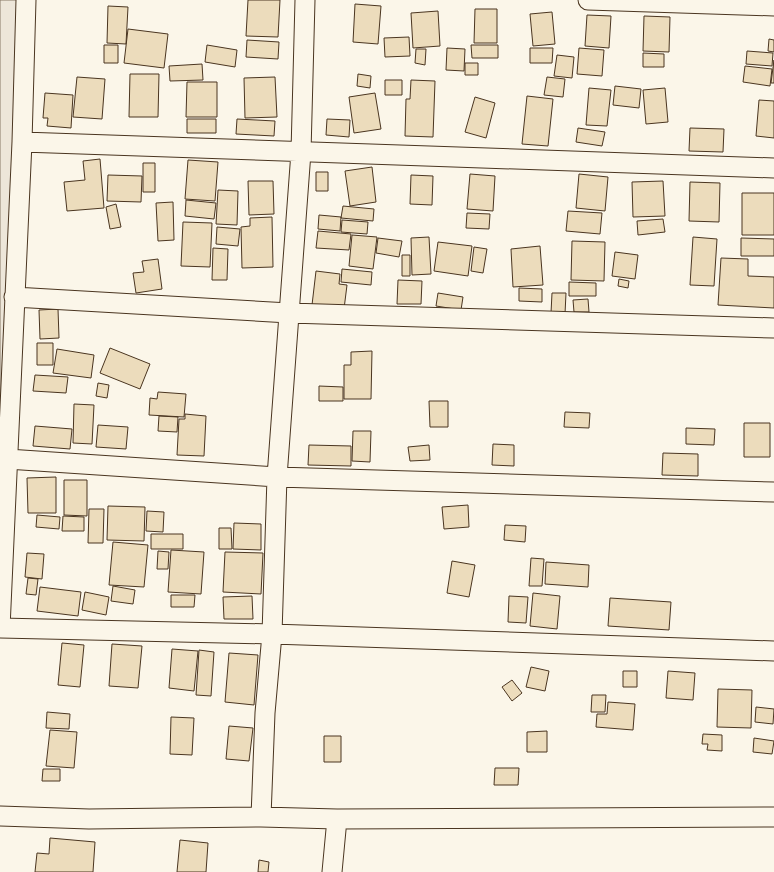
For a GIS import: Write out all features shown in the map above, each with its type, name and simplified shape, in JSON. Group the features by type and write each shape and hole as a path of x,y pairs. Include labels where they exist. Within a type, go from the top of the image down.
{"street":[{"path":"26,0 22,142 0,628 272,634 774,651"},
{"path":"261,817 265,713 272,634 277,476 301,152 305,0"},
{"path":"588,0 774,6"},
{"path":"22,142 774,168"},
{"path":"14,297 289,313 774,328"},
{"path":"7,459 277,476 774,492"},
{"path":"0,816 89,820 261,817 774,817"},
{"path":"332,872 337,818"}],"shaded area":[{"path":"0,0 22,0 0,472"}],"building":[{"path":"248,0 280,0 278,37 246,36"},
{"path":"355,4 381,6 378,44 353,42"},
{"path":"108,6 128,7 126,44 107,43"},
{"path":"475,9 497,9 497,43 474,43"},
{"path":"438,11 440,46 413,48 411,13"},
{"path":"552,12 555,44 533,46 530,14"},
{"path":"587,15 611,16 609,48 585,46"},
{"path":"644,16 670,17 669,52 643,51"},
{"path":"128,29 168,34 164,68 124,63"},
{"path":"409,37 410,56 385,57 384,38"},
{"path":"769,39 774,40 774,52 768,51"},
{"path":"247,40 279,42 278,59 246,57"},
{"path":"104,45 118,45 118,63 104,63"},
{"path":"207,45 237,50 235,67 205,62"},
{"path":"471,45 498,45 498,58 472,58"},
{"path":"447,48 465,49 464,71 446,70"},
{"path":"530,48 553,48 552,63 530,63"},
{"path":"579,48 604,50 602,76 577,74"},
{"path":"416,49 426,49 425,65 415,63"},
{"path":"747,51 773,53 772,66 746,64"},
{"path":"643,53 664,54 664,67 643,67"},
{"path":"557,55 574,57 572,78 554,76"},
{"path":"774,60 774,83 771,83"},
{"path":"465,63 478,63 478,75 465,75"},
{"path":"202,64 203,80 170,81 169,66"},
{"path":"745,66 772,69 770,86 743,82"},
{"path":"130,74 159,74 158,117 129,117"},
{"path":"358,74 371,76 370,88 357,86"},
{"path":"77,77 105,79 102,119 73,117"},
{"path":"275,77 277,117 245,118 244,78"},
{"path":"547,77 565,79 563,97 544,95"},
{"path":"385,80 402,80 402,95 385,95"},
{"path":"411,80 435,81 433,137 405,136 406,99 410,99"},
{"path":"187,82 217,82 217,117 186,117"},
{"path":"615,86 641,89 639,108 613,105"},
{"path":"589,88 611,90 607,126 586,125"},
{"path":"665,88 668,122 646,124 643,90"},
{"path":"45,93 73,95 71,128 47,126 48,118 43,118"},
{"path":"375,93 381,129 354,133 349,97"},
{"path":"527,96 553,99 548,146 522,144"},
{"path":"475,97 495,103 486,138 465,132"},
{"path":"759,100 774,101 774,138 756,136"},
{"path":"187,119 216,119 216,133 187,133"},
{"path":"237,119 275,121 274,136 236,134"},
{"path":"327,119 350,120 349,137 326,135"},
{"path":"578,128 605,132 602,146 576,142"},
{"path":"690,128 724,129 723,152 689,151"},
{"path":"100,159 104,208 67,211 64,182 85,180 83,161"},
{"path":"188,160 218,162 215,201 185,199"},
{"path":"143,163 155,163 155,192 143,192"},
{"path":"372,167 376,202 350,206 345,171"},
{"path":"316,172 328,172 328,191 316,191"},
{"path":"470,174 495,176 493,211 467,209"},
{"path":"579,174 608,177 605,211 576,208"},
{"path":"108,175 142,176 141,202 107,201"},
{"path":"411,175 433,176 432,205 410,204"},
{"path":"248,181 273,181 274,214 249,215"},
{"path":"663,181 665,216 633,217 632,182"},
{"path":"690,182 720,183 719,222 689,221"},
{"path":"218,190 238,191 237,225 216,224"},
{"path":"742,193 774,193 774,235 742,235"},
{"path":"186,200 216,203 214,219 185,216"},
{"path":"173,202 174,240 158,241 156,203"},
{"path":"116,204 121,227 110,229 106,207"},
{"path":"343,206 374,209 373,221 341,218"},
{"path":"568,211 602,213 600,234 566,231"},
{"path":"467,213 490,214 489,229 466,228"},
{"path":"319,215 341,217 340,231 318,229"},
{"path":"272,217 273,267 242,268 241,227 250,226 250,218"},
{"path":"663,219 665,232 638,235 637,221"},
{"path":"342,220 368,222 367,234 341,232"},
{"path":"183,222 212,223 210,267 181,266"},
{"path":"217,227 240,229 238,246 216,244"},
{"path":"318,231 351,234 349,250 316,248"},
{"path":"352,235 377,237 373,269 349,266"},
{"path":"429,237 431,274 412,275 411,238"},
{"path":"693,237 717,239 714,286 690,285"},
{"path":"378,238 402,241 399,257 376,253"},
{"path":"741,238 774,239 774,256 741,256"},
{"path":"572,241 605,242 604,281 571,280"},
{"path":"438,242 472,246 468,276 434,271"},
{"path":"540,246 543,285 513,287 511,249"},
{"path":"474,247 487,249 483,273 471,271"},
{"path":"213,248 228,249 227,280 212,280"},
{"path":"615,252 638,255 635,279 612,276"},
{"path":"402,255 410,255 410,276 402,276"},
{"path":"721,258 748,259 748,276 774,277 774,308 718,305"},
{"path":"158,259 162,289 136,293 133,273 144,272 142,261"},
{"path":"342,269 372,272 371,285 341,282"},
{"path":"316,271 340,274 339,284 347,285 344,309 312,305"},
{"path":"619,279 629,281 628,288 618,286"},
{"path":"398,280 422,281 421,304 397,304"},
{"path":"569,282 596,283 596,296 569,296"},
{"path":"519,288 542,289 542,302 519,301"},
{"path":"438,293 463,297 461,310 436,306"},
{"path":"552,293 566,293 565,314 551,313"},
{"path":"588,299 589,312 574,312 573,300"},
{"path":"58,309 59,338 40,339 39,310"},
{"path":"37,343 53,343 53,365 37,365"},
{"path":"110,348 150,364 140,389 100,373"},
{"path":"57,349 94,355 91,378 53,373"},
{"path":"372,351 371,399 344,399 344,365 351,365 351,352"},
{"path":"35,375 68,377 66,393 33,391"},
{"path":"98,383 109,385 107,398 96,396"},
{"path":"319,386 343,387 343,401 319,401"},
{"path":"158,392 186,394 184,417 149,415 150,398 157,399"},
{"path":"429,401 448,401 448,427 430,427"},
{"path":"74,404 94,405 92,444 73,443"},
{"path":"565,412 590,413 589,428 564,427"},
{"path":"185,414 206,416 204,456 177,455 179,419 185,419"},
{"path":"159,416 178,417 177,432 158,431"},
{"path":"744,423 770,423 770,457 744,457"},
{"path":"98,425 128,427 126,449 96,447"},
{"path":"35,426 72,429 70,449 33,446"},
{"path":"686,428 715,429 714,445 686,444"},
{"path":"353,431 371,431 370,462 352,461"},
{"path":"493,444 514,445 514,466 492,465"},
{"path":"309,445 351,446 351,466 308,465"},
{"path":"429,445 430,460 410,461 408,447"},
{"path":"663,453 698,454 698,476 662,475"},
{"path":"56,477 56,513 28,513 27,478"},
{"path":"64,480 87,480 87,516 64,515"},
{"path":"468,505 469,527 444,529 442,507"},
{"path":"108,506 145,507 144,541 107,540"},
{"path":"89,509 104,509 103,543 88,543"},
{"path":"147,511 164,512 163,532 146,531"},
{"path":"37,515 60,517 59,529 36,527"},
{"path":"63,516 84,517 84,531 62,531"},
{"path":"234,523 261,524 261,550 233,549"},
{"path":"505,525 526,526 525,542 504,540"},
{"path":"219,528 231,528 232,549 219,549"},
{"path":"151,534 183,534 183,549 151,549"},
{"path":"113,542 148,545 144,587 109,585"},
{"path":"171,550 204,552 201,594 168,592"},
{"path":"158,551 169,552 168,569 157,569"},
{"path":"225,552 263,553 261,594 223,592"},
{"path":"27,553 44,554 42,579 25,577"},
{"path":"531,558 544,559 542,586 529,586"},
{"path":"452,561 475,565 469,597 447,593"},
{"path":"546,562 589,565 588,587 545,584"},
{"path":"28,578 38,579 36,595 26,594"},
{"path":"113,586 135,590 133,604 111,601"},
{"path":"40,587 81,592 78,616 37,611"},
{"path":"85,592 109,597 106,615 82,610"},
{"path":"533,593 560,596 557,629 530,626"},
{"path":"171,595 195,595 194,607 171,607"},
{"path":"252,596 253,619 224,619 223,597"},
{"path":"509,596 528,597 526,623 508,622"},
{"path":"610,598 671,602 669,630 608,626"},
{"path":"62,643 84,645 80,687 58,685"},
{"path":"112,644 142,646 138,688 109,686"},
{"path":"172,649 198,651 194,691 169,688"},
{"path":"199,650 214,652 211,696 196,695"},
{"path":"229,653 258,655 254,705 225,702"},
{"path":"531,667 549,671 545,691 526,687"},
{"path":"623,671 637,671 637,687 623,687"},
{"path":"668,671 695,673 693,700 666,698"},
{"path":"512,680 522,693 512,701 502,687"},
{"path":"718,689 752,690 751,728 717,727"},
{"path":"592,695 606,695 605,712 591,712"},
{"path":"608,702 635,704 633,730 596,727 597,714 607,714"},
{"path":"756,707 774,709 773,724 755,722"},
{"path":"47,712 70,714 69,729 46,728"},
{"path":"171,717 194,718 192,755 170,754"},
{"path":"229,726 253,728 249,761 226,759"},
{"path":"50,730 77,732 74,768 46,766"},
{"path":"547,731 547,752 527,752 527,732"},
{"path":"703,734 722,735 722,751 707,750 708,744 702,744"},
{"path":"324,736 341,736 341,762 324,762"},
{"path":"754,738 774,741 772,754 753,752"},
{"path":"495,768 519,768 518,785 494,785"},
{"path":"43,769 60,769 60,781 42,781"},
{"path":"50,838 95,842 93,872 35,872 37,853 49,854"},
{"path":"180,840 208,843 206,872 177,872"},
{"path":"259,860 269,862 268,872 258,872"}]}
